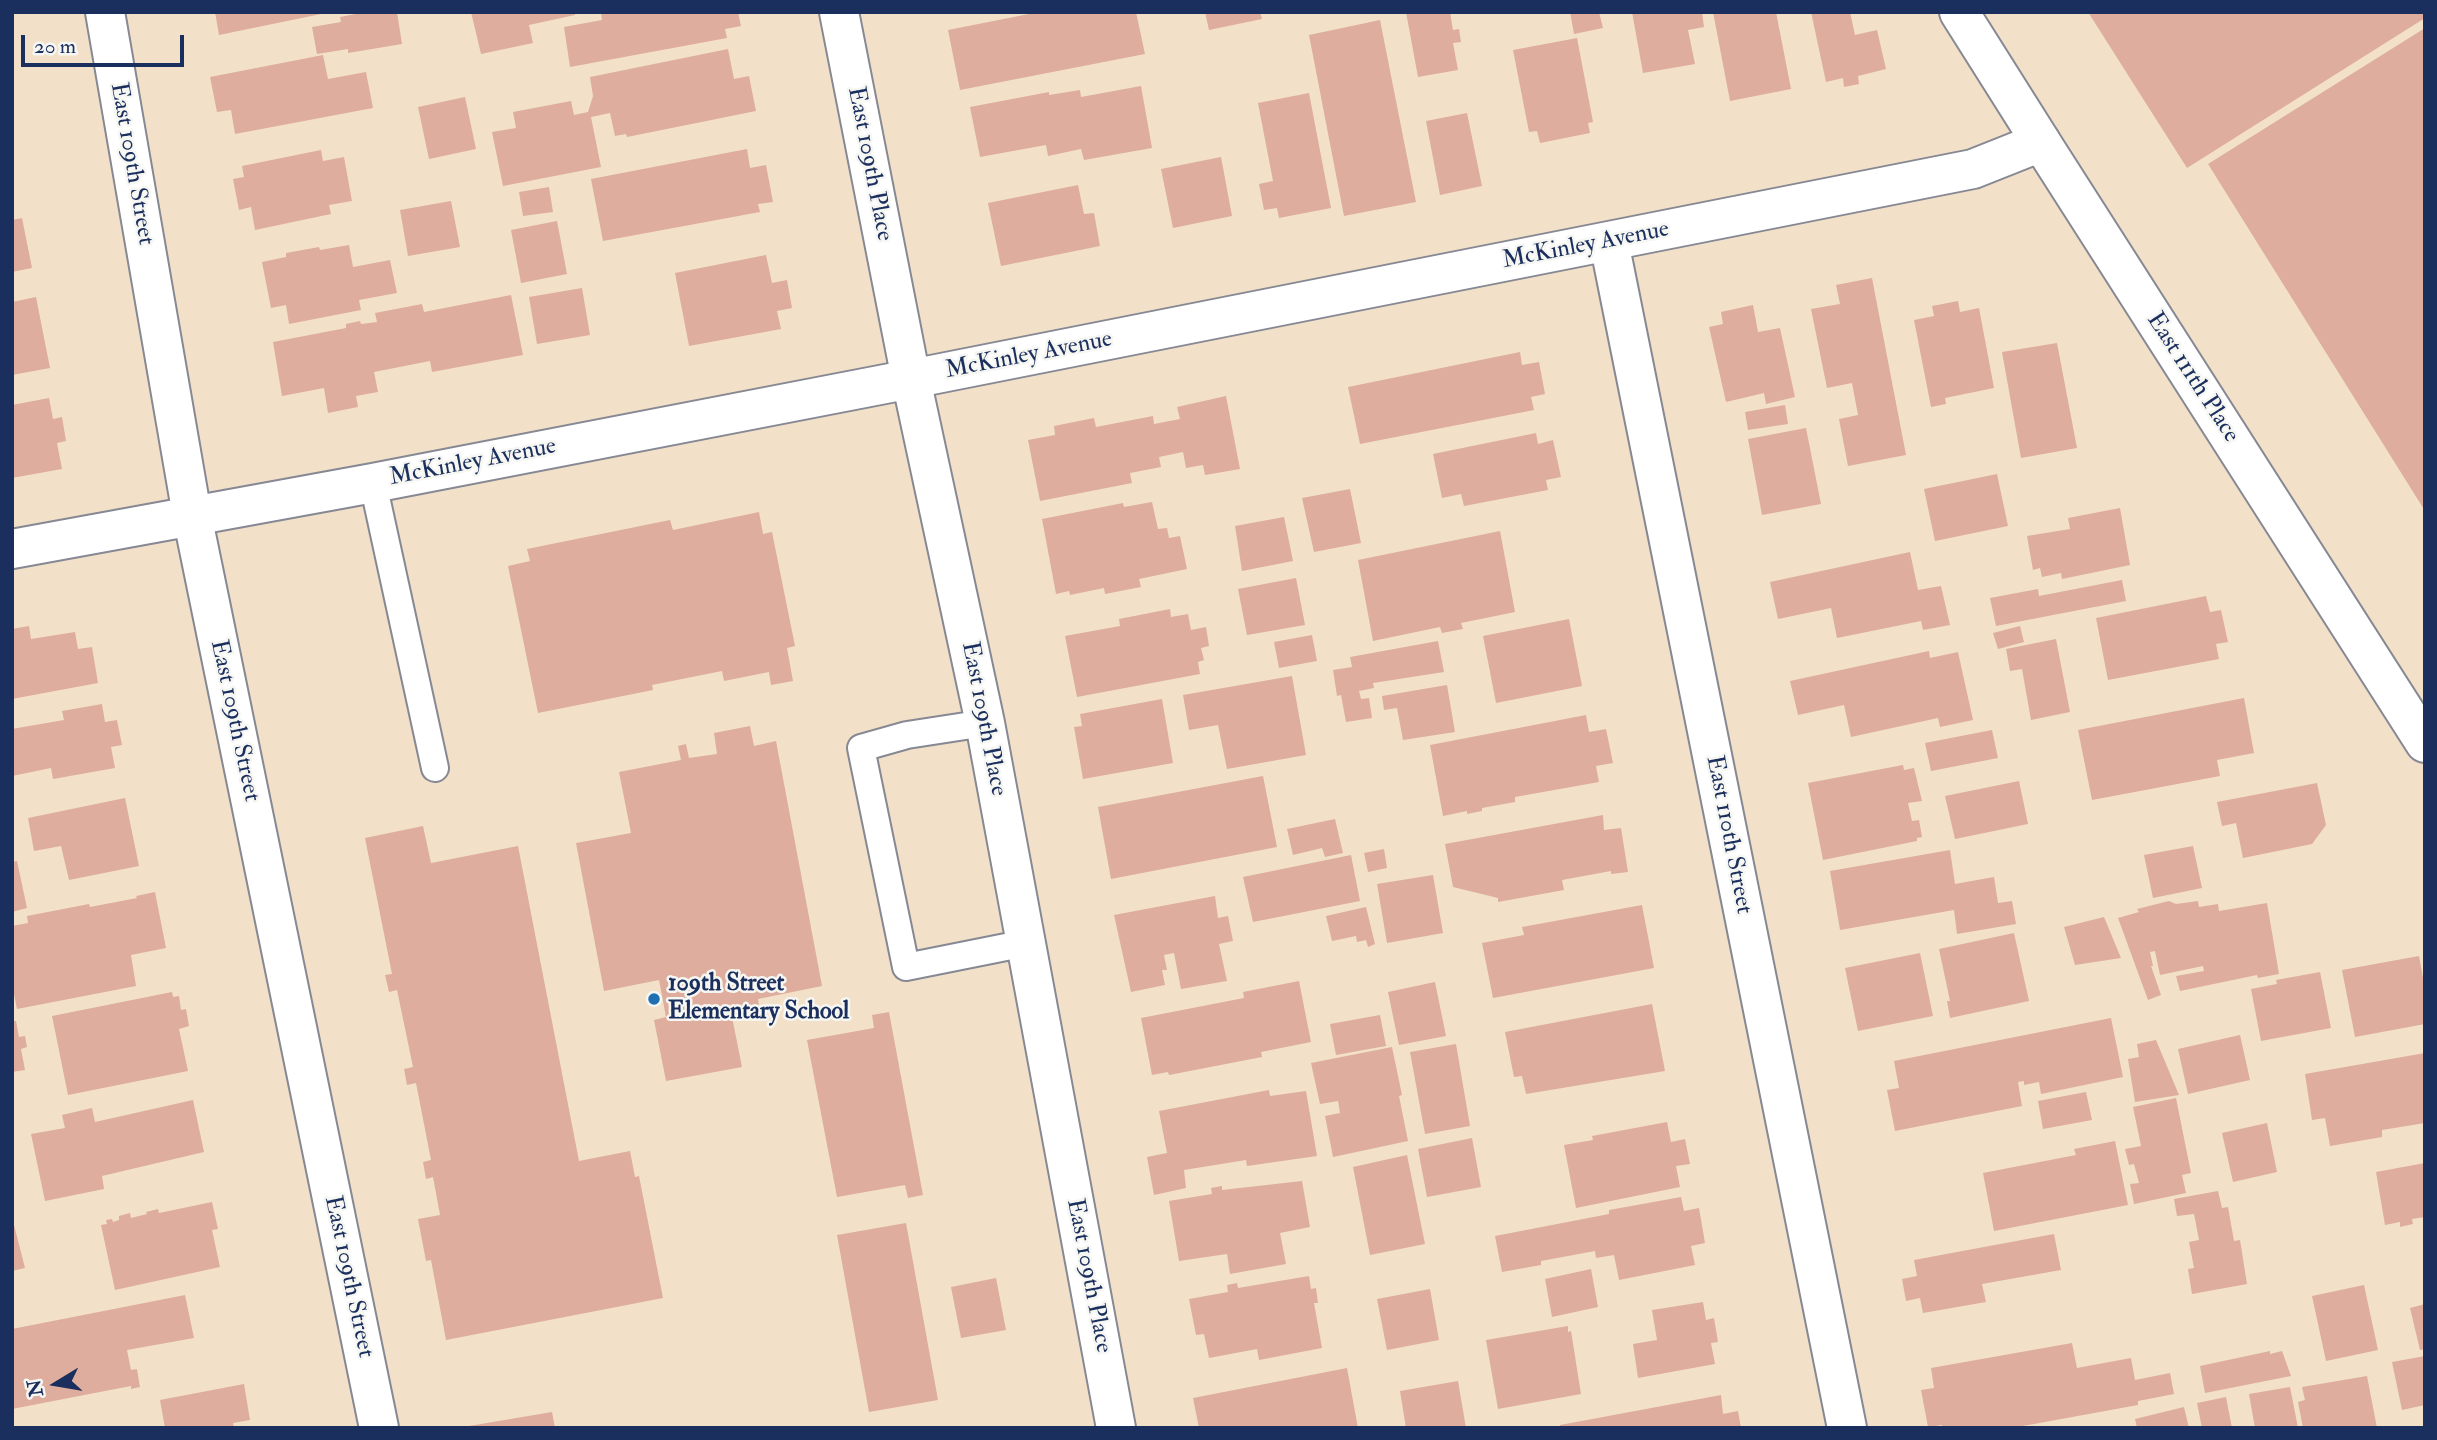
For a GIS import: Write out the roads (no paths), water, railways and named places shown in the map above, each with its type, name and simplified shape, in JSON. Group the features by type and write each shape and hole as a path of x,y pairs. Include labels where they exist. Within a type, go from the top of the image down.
{"street":[{"name":"East 109th Street","path":"105,12 191,515 379,1428"},
{"name":"East 109th Place","path":"839,12 911,379 985,723 1116,1428"},
{"name":"East 111th Place","path":"1959,12 2425,743"},
{"name":"McKinley Avenue","path":"12,549 373,483 911,379 1973,169 2041,142"},
{"name":"East 110th Street","path":"1609,242 1847,1428"}],"lane":[{"path":"373,483 435,768"},
{"path":"985,723 907,735 861,748 906,967 1026,943"}],"place":[{"name":"109th Street Elementary School","path":"654,999"}]}
